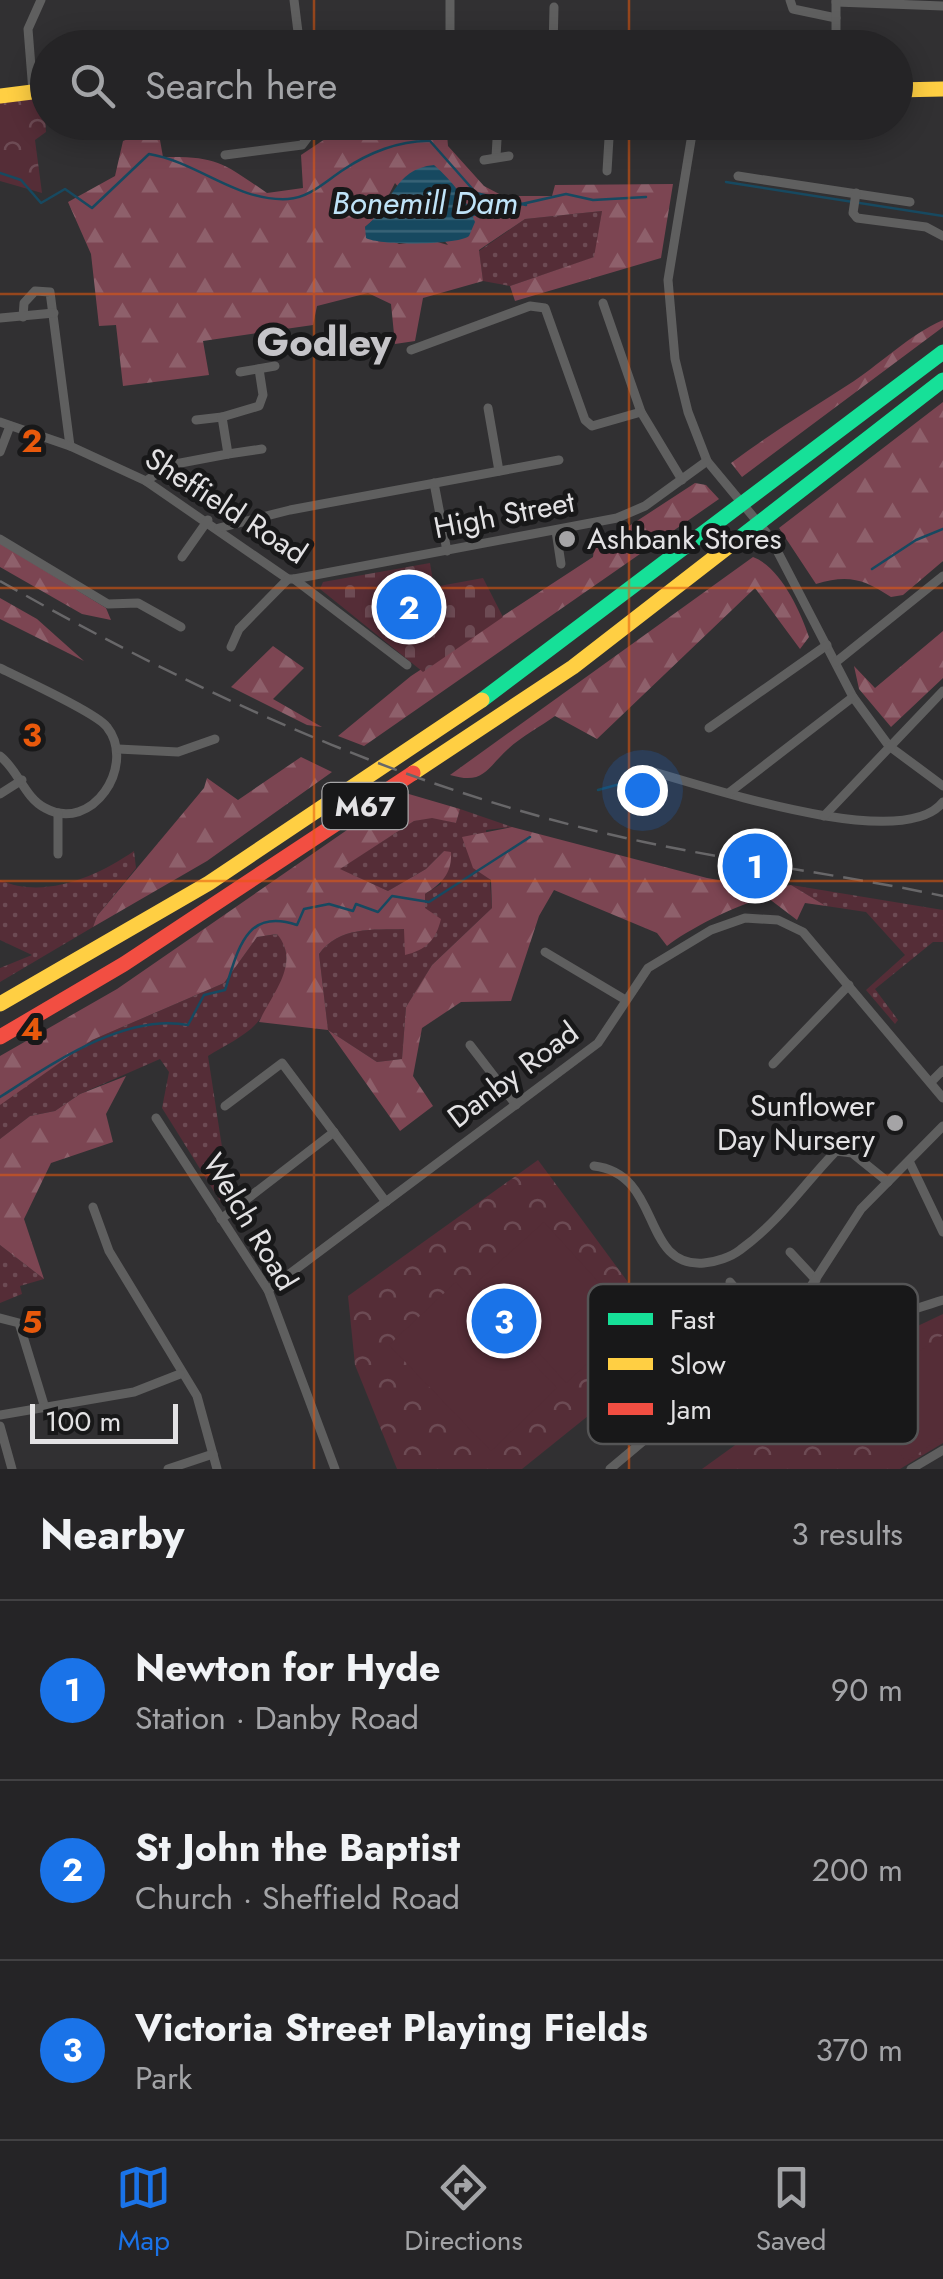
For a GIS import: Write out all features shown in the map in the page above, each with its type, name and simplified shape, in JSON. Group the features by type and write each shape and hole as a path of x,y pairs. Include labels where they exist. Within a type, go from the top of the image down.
{"main road":[{"path":"913,90 943,89"},
{"path":"0,96 30,92"},
{"name":"M67","path":"0,1004 66,969 296,829 562,646 943,352"},
{"name":"M67","path":"0,1037 76,993 573,666 943,380"}],"street":[{"path":"30,39 28,29 41,0"},
{"path":"294,0 298,30"},
{"path":"450,0 450,30"},
{"path":"790,0 802,14 836,18"},
{"path":"836,30 836,1 943,6"},
{"path":"553,30 554,7"},
{"path":"225,155 307,140"},
{"path":"496,156 497,140"},
{"path":"607,171 609,140"},
{"path":"691,140 668,280 675,359 688,412 707,461 770,537 853,697 889,746 943,786"},
{"path":"484,160 509,156"},
{"path":"738,176 910,202"},
{"path":"856,195 853,208 857,218 926,227 943,236"},
{"path":"23,317 24,303 42,289 52,295 70,446"},
{"path":"603,303 641,412 682,480"},
{"path":"411,350 530,306 545,308 585,420 592,426 605,425 641,412"},
{"path":"0,318 54,313"},
{"path":"240,372 275,366"},
{"path":"196,420 259,406 263,395 259,369"},
{"path":"488,408 499,471"},
{"path":"222,417 228,454"},
{"path":"0,452 5,424"},
{"name":"Sheffield Road","path":"5,424 70,446 146,481 208,520 406,665"},
{"path":"146,481 170,466 262,449"},
{"path":"219,528 227,523 559,460"},
{"name":"High Street","path":"291,579 617,518 645,506 707,461"},
{"path":"434,483 447,551"},
{"path":"182,557 208,520"},
{"path":"556,531 561,564"},
{"path":"0,539 108,604 138,603 181,627"},
{"path":"836,662 943,576"},
{"path":"231,647 239,629 291,579"},
{"path":"708,728 828,645"},
{"path":"0,668 94,714 109,729 118,749 115,773 104,794 81,811 58,813 36,802 0,756"},
{"path":"824,816 943,691"},
{"path":"730,792 853,697"},
{"path":"118,749 178,752 215,738"},
{"path":"647,770 824,816 916,822 943,802"},
{"path":"0,794 22,780"},
{"path":"58,813 58,854"},
{"name":"Danby Road","path":"268,1290 598,1043 648,968 710,930 745,918 778,920 803,932 943,1098"},
{"path":"545,952 624,999"},
{"path":"773,1064 849,985"},
{"path":"470,1045 516,1104"},
{"path":"225,1106 282,1063 386,1202"},
{"path":"932,1082 943,1070"},
{"name":"Welch Road","path":"156,1118 268,1290 334,1469"},
{"path":"813,1284 861,1209 943,1126"},
{"path":"221,1219 334,1132"},
{"path":"594,1166 612,1168 627,1178 645,1202 666,1252 683,1264 709,1263 736,1254 789,1208 836,1151 852,1153 888,1182"},
{"path":"909,1160 943,1232"},
{"path":"93,1207 109,1251 180,1374 197,1396 217,1469"},
{"path":"790,1252 816,1280"},
{"path":"918,1308 943,1300"},
{"path":"0,1318 18,1323 45,1408"},
{"path":"0,1415 134,1392 180,1374"},
{"path":"0,1426 12,1469"},
{"path":"610,1469 640,1444"},
{"path":"911,1469 943,1450"},
{"path":"168,1469 213,1454"}],"green space":[{"path":"30,98 30,140 35,140 42,193 0,181 0,102"},
{"path":"125,140 160,140 163,157 219,163 267,193 303,188 301,155 324,140 447,140 448,146 484,186 503,196 552,196 555,185 673,184 661,258 515,301 510,286 594,257 602,211 525,219 479,250 483,281 423,298 415,341 395,344 391,304 368,293 317,306 313,325 203,341 209,375 123,386 116,325 99,326 91,254 68,202 115,176","holes":["395,183 448,245 430,240 399,244 365,227 378,216"]},
{"path":"602,211 595,257 510,286 483,281 479,251 525,219"},
{"path":"943,320 943,327 742,477 731,463 919,333"},
{"path":"943,402 943,561 903,595 891,597 855,580 816,584 779,528"},
{"path":"695,483 706,485 719,499 364,746 338,736 411,676 593,557 594,549"},
{"path":"0,543 106,608 111,620 82,614 0,567"},
{"path":"753,557 772,570 794,602 809,637 800,649 755,588 597,739 555,716 513,744 484,773 470,778 450,775"},
{"path":"430,563 434,587 483,578 503,617 423,672 320,589 323,582"},
{"path":"0,598 37,619 84,661 0,619"},
{"path":"943,631 943,678 891,727 859,689 854,666 875,688"},
{"path":"273,646 304,668 273,699 322,727 307,725 231,687"},
{"path":"301,757 332,772 207,861 93,927 97,916 204,788 207,778 238,800"},
{"path":"402,792 460,809 456,823 432,818 414,821 340,869 388,891 426,869 444,851 451,852 445,877 425,894 425,908 441,919 433,938 424,947 405,955 404,929 369,930 336,938 319,954 328,1030 259,1022 282,978 286,956 277,934 257,937 224,983 92,1040 0,1105 0,1056 117,989"},
{"path":"460,809 512,827 486,830 492,908 432,965 406,1007 402,1059 377,1062 328,1030 319,954 336,938 347,934 405,929 425,908 425,894 441,884 444,851 426,869 388,891 339,869 414,821 432,817 456,823"},
{"path":"512,827 707,878 766,888 791,885 826,906 805,903 797,920 768,898 758,900 716,917 667,946 657,933 554,890 539,916 511,1001 461,1002 422,1028 413,1076 433,1106 400,1131 328,1030 377,1062 402,1059 406,1007 432,965 492,908 491,880 473,868 462,837"},
{"path":"134,851 136,868 97,916 93,927 0,982 0,968 32,955 0,940 0,880 17,886 52,886 104,869"},
{"path":"791,885 943,910 943,942 933,942 875,989 898,1020 895,1024 866,990 905,955 866,912 826,906"},
{"path":"278,934 284,944 286,966 273,999 250,1030 208,1056 222,1147 207,1159 236,1194 222,1204 162,1108 169,1072 160,1059 80,1094 55,1111 30,1116 0,1139 0,1105 5,1100 92,1040 224,983 257,937"},
{"path":"126,1076 106,1114 113,1142 51,1163 24,1219 44,1279 0,1245 0,1139 30,1116 55,1111 80,1094"},
{"path":"538,1160 629,1284 588,1284 588,1416 522,1469 397,1469 355,1365 348,1296"},
{"path":"544,1222 600,1284 588,1284 588,1363 566,1383 476,1283"},
{"path":"0,1245 44,1279 20,1286 22,1294 0,1303"},
{"path":"456,1282 557,1388 491,1451 389,1345"},
{"path":"943,1314 943,1443 900,1469 702,1469 737,1444 918,1444 918,1326"},
{"path":"943,1335 943,1436 906,1462 894,1444 918,1444 918,1352"}],"water":[{"name":"Bonemill Dam","path":"434,165 458,191 471,213 475,222 469,236 419,243 366,238 365,227 402,181 420,168"}],"waterway":[{"path":"0,173 21,180 41,203 65,189 92,208 149,154 252,194 288,199 310,192 374,153 396,145 430,141 476,193 526,205"},
{"path":"726,182 943,216"},
{"path":"473,215 566,194 593,200 646,197"},
{"path":"872,569 916,540 943,529"},
{"path":"598,790 631,781 659,785 666,778"},
{"path":"0,1097 65,1057 114,1034 164,1023 188,1025 204,995 225,990 240,948 255,927 280,921 297,925 304,909 329,904 353,911 356,904 378,912 392,896 429,902 530,837"}],"railway":[{"path":"0,581 233,702 312,737 475,797 644,842 943,896"}],"traffic: fast":[{"path":"482,700 943,352"},
{"path":"733,543 943,380"}],"traffic: slow":[{"path":"913,90 943,89"},
{"path":"0,96 30,92"},
{"path":"413,773 573,667 733,543"},
{"path":"0,1004 209,883 482,700"}],"traffic: jam":[{"path":"0,1037 124,964 413,773"}],"place":[{"name":"Ashbank Stores","path":"567,539"},
{"name":"St John the Baptist","path":"409,607"},
{"name":"Newton for Hyde","path":"755,866"},
{"name":"Sunflower Day Nursery","path":"895,1123"},
{"name":"Victoria Street Playing Fields","path":"504,1321"}],"district":[{"name":"Godley","path":"324,342"}]}
